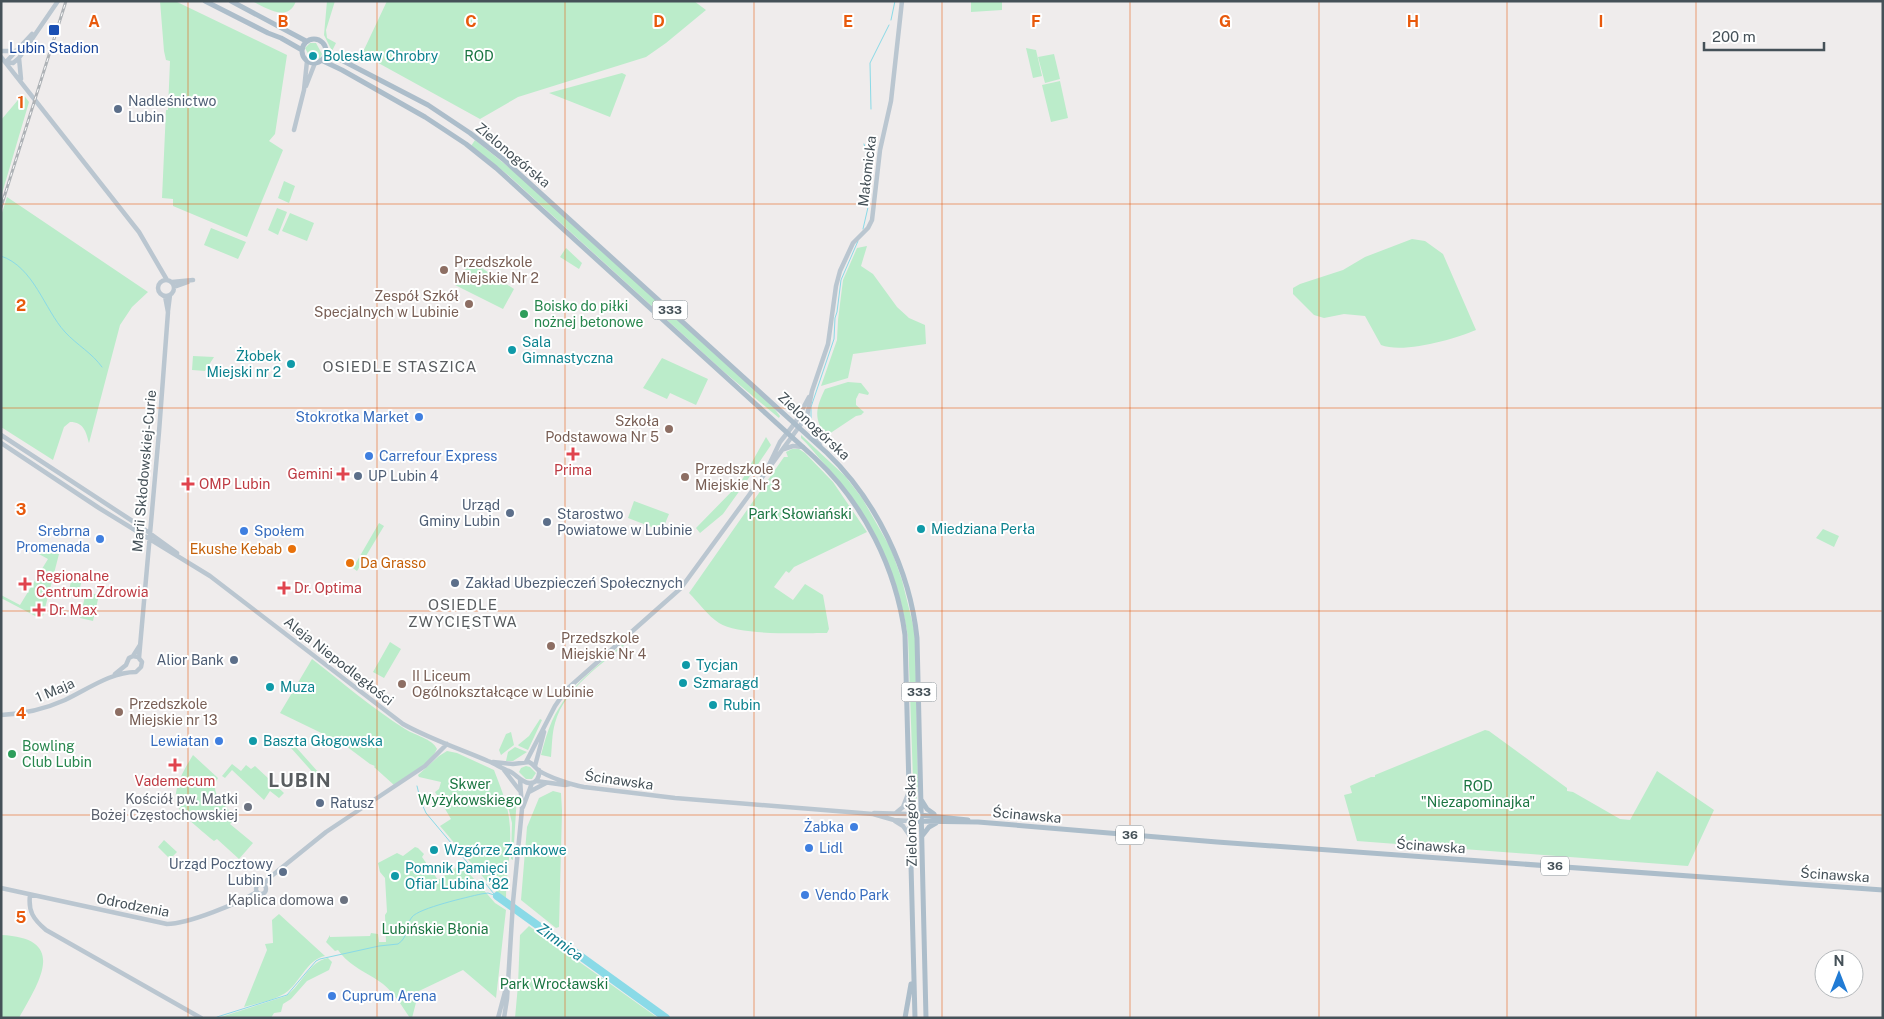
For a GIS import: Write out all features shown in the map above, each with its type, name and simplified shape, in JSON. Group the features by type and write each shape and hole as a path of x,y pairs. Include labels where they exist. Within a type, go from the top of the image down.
{"main road":[{"path":"204,1 302,50 307,61 315,63 321,60 326,52"},
{"name":"333","path":"231,1 306,41 312,38 320,40 326,52"},
{"path":"302,50 306,41"},
{"name":"Zielonogórska","path":"326,52 422,101 493,150 820,446 849,477 875,514 895,553 909,597 917,632 926,1018"},
{"name":"Zielonogórska","path":"321,60 422,115 486,159 804,447 833,476 855,504 876,540 892,580 901,614 906,645 915,1018"},
{"path":"921,798 930,812 939,819 922,836"},
{"name":"36","path":"910,814 922,815"},
{"name":"Ścinawska","path":"922,815 939,819 1212,842 1883,890"},
{"name":"Ścinawska","path":"910,821 939,819"},
{"path":"905,1018 914,974"}],"street":[{"path":"6,62 13,63 19,58 58,1"},
{"name":"Małomicka","path":"797,425 812,391 827,347 836,285 840,271 852,245 869,228 872,220 880,148 890,104 902,1"},
{"path":"6,62 39,28"},
{"path":"1,51 11,52 16,50"},
{"path":"1,56 139,232 169,282 173,293 168,296 161,295 158,289 159,283 169,282 193,280"},
{"path":"19,58 21,82"},
{"path":"294,130 304,90 307,61"},
{"path":"304,90 315,63"},
{"name":"Marii Skłodowskiej-Curie","path":"139,658 151,534 168,296"},
{"name":"Małomicka","path":"797,425 808,413 812,391"},
{"path":"808,413 810,427 820,446"},
{"path":"767,469 771,459 797,425"},
{"path":"504,1018 522,808 520,779 516,774 516,770 523,763 555,706 571,684 681,588 783,449 790,434"},
{"name":"Aleja Niepodległości","path":"1,435 151,534 248,604 393,717 414,730 516,774"},
{"name":"Aleja Niepodległości","path":"1,443 150,541 184,559"},
{"path":"783,449 794,446 804,447"},
{"path":"114,675 133,656 141,643"},
{"path":"114,675 130,671 136,672 140,669 142,664 139,658 133,656"},
{"path":"126,664 130,671"},
{"name":"1 Maja","path":"1,715 20,714 46,708 114,675"},
{"path":"522,808 534,782 539,778 537,768 544,728"},
{"name":"Odrodzenia","path":"1,888 160,924 186,922 257,892 262,894 265,892 264,884 269,878 326,832 426,766 446,744"},
{"name":"Aleja Niepodległości","path":"491,762 523,763"},
{"path":"523,763 537,768"},
{"name":"Ścinawska","path":"537,768 570,784"},
{"path":"503,769 520,791"},
{"path":"520,779 534,782"},
{"name":"Ścinawska","path":"534,782 570,784 675,798 873,814 896,812 910,814"},
{"path":"529,792 547,782"},
{"path":"896,812 905,804 910,790"},
{"name":"Ścinawska","path":"873,814 894,820 910,821"},
{"path":"894,820 902,826 911,838"},
{"path":"30,895 31,914 46,930 201,1018"},
{"path":"498,1018 507,984"}],"green space":[{"path":"160,1 175,1 287,55 275,134 269,141 283,150 247,237 173,206 173,199 162,198 170,61 166,60 164,51"},
{"path":"252,1 296,1 292,8 282,13 270,10"},
{"path":"327,1 335,1 326,30 327,38 336,43 332,51 324,35"},
{"name":"ROD","path":"387,1 694,1 706,10 646,57 518,97 480,119 362,54"},
{"path":"971,1 1002,1 1002,10 971,12"},
{"path":"310,43 316,43 322,54 320,58 310,57 305,48"},
{"path":"1026,48 1036,50 1042,76 1033,78"},
{"path":"1054,54 1060,79 1045,83 1038,57"},
{"path":"622,73 626,75 610,117 549,93"},
{"path":"1060,81 1068,118 1051,122 1042,85"},
{"path":"23,94 29,102 1,197 1,120"},
{"path":"475,140 517,174 771,404 780,416 779,418 723,371 508,175 471,146"},
{"path":"284,181 295,186 289,203 278,198"},
{"path":"7,197 148,292 132,307 120,325 89,443 81,426 75,422 70,422 64,427 53,460 1,427 1,216"},
{"path":"277,208 287,212 278,235 268,230"},
{"path":"290,213 314,223 307,241 282,231"},
{"path":"211,228 246,242 238,259 204,245"},
{"path":"1412,239 1425,241 1443,254 1476,330 1415,347 1391,347 1381,345 1365,316 1344,314 1324,318 1314,315 1293,294 1293,288 1300,284 1343,270 1365,257"},
{"path":"867,246 861,266 873,274 897,307 909,318 925,325 926,344 853,354 848,378 821,386 837,340 843,280 857,248"},
{"path":"566,248 582,263 579,269 560,257"},
{"path":"471,261 514,289 503,309 455,285"},
{"path":"193,356 214,357 205,371 192,370"},
{"path":"662,358 708,379 696,405 670,393 667,399 643,388"},
{"path":"848,382 861,383 869,393 868,395 859,393 856,399 856,405 864,412 826,436 819,424 817,413 822,396 825,389"},
{"path":"801,435 845,476 862,498 891,549 902,580 915,633 918,782 916,810 914,808 908,637 896,586 878,540 866,519 836,478 801,438"},
{"path":"766,437 771,445 746,482 742,480"},
{"name":"Park Słowiański","path":"792,449 799,449 805,453 833,482 867,532 794,567 789,573 786,571 774,587 793,600 805,584 823,595 829,629 827,633 771,633 728,627 711,617 689,593 784,457 788,457 786,452"},
{"path":"739,484 743,486 723,514 700,533 696,528"},
{"path":"634,501 669,514 662,531 628,518"},
{"path":"379,523 384,526 357,571 353,568"},
{"path":"1823,529 1839,536 1834,547 1816,538"},
{"path":"28,543 50,548 49,552 59,554 43,616 39,618 1,598 1,595 20,605 48,559 26,547"},
{"path":"73,573 83,575 79,592 69,590"},
{"path":"86,592 99,595 93,621 80,618"},
{"path":"629,639 586,677 567,698 555,723 551,757 541,755 552,721 567,697 576,686 586,676"},
{"path":"390,642 401,649 384,678 373,672"},
{"path":"312,659 393,721 432,742 437,749 434,755 424,765 394,785 375,766 342,743 280,713"},
{"path":"540,719 542,720 528,750 519,746 529,736"},
{"name":"ROD \"Niezapominajka\"","path":"1485,730 1567,788 1567,791 1573,792 1620,819 1630,820 1657,771 1714,810 1688,866 1357,841 1344,795 1352,793 1350,786"},
{"path":"511,732 514,745 501,755 499,750 506,734"},
{"path":"286,736 319,773 316,776 283,739"},
{"path":"515,747 527,752 513,761 506,761 508,752"},
{"name":"Skwer Wyżykowskiego","path":"447,751 457,753 494,770 507,806 510,828 506,899 494,890 440,826 451,819 435,792 439,789 441,782 419,777 418,775"},
{"path":"193,755 218,778 215,784 217,794 223,804 236,817 230,824 253,843 239,859 217,839 214,841 210,838 188,819 178,807 176,801 177,787"},
{"path":"232,764 241,771 246,765 251,769 255,766 284,793 279,798 270,791 264,800 232,770 225,778 222,776"},
{"path":"526,766 536,773 532,779 526,779 519,772 521,768"},
{"path":"553,791 561,793 562,811 559,927 556,928 521,900 527,827 539,798"},
{"path":"517,795 513,860 511,859 512,823 506,798"},
{"path":"164,840 177,852 170,859 158,847"},
{"name":"Lubińskie Błonia","path":"415,847 424,854 422,857 438,880 461,864 495,903 506,910 496,998 463,970 419,991 412,1018 410,1018 387,988 353,965 338,950 335,951 326,942 330,935 330,937 370,936 371,933 378,934 379,942 386,942 385,878 380,872 378,863 397,853 403,856"},
{"path":"279,914 325,956 309,965 293,986 284,994 244,1007 267,950 265,944 273,943 272,920"},
{"name":"Park Wrocławski","path":"529,926 658,1018 515,1018 520,935"},
{"path":"1,935 22,938 35,944 42,953 43,964 40,977 19,1018 1,1018"},
{"path":"328,958 332,962 329,970 307,981 291,999 283,1004 281,1012 274,1013 271,1018 218,1018 286,996 315,964"}],"waterway":[{"path":"891,20 895,1"},
{"path":"871,109 870,63 889,25"},
{"path":"864,144 868,185"},
{"path":"863,229 869,203 869,190"},
{"path":"811,418 811,407 834,339 841,280 858,241"},
{"name":"Zimnica","path":"1,256 12,261 22,269 38,289 65,332 94,357 102,367"},
{"path":"811,422 818,433"},
{"name":"Zimnica","path":"417,786 419,794"},
{"name":"Zimnica","path":"422,804 426,813 477,874"},
{"name":"Zimnica","path":"482,879 494,894"},
{"path":"217,1017 287,995 316,961 320,959 379,946 398,944 404,938 412,917 424,910 481,894 488,893 497,896"},
{"name":"Zimnica","path":"497,896 666,1018"}],"railway":[{"path":"1,207 66,1"}],"place":[{"name":"Lubin Stadion","path":"54,30"},
{"name":"Bolesław Chrobry","path":"313,56"},
{"name":"Nadleśnictwo Lubin","path":"118,109"},
{"name":"Przedszkole Miejskie Nr 2","path":"444,270"},
{"name":"Zespół Szkół Specjalnych w Lubinie","path":"469,304"},
{"name":"Boisko do piłki nożnej betonowe","path":"524,314"},
{"name":"Sala Gimnastyczna","path":"512,350"},
{"name":"Żłobek Miejski nr 2","path":"291,364"},
{"name":"Stokrotka Market","path":"419,417"},
{"name":"Szkoła Podstawowa Nr 5","path":"669,429"},
{"name":"Prima","path":"573,454"},
{"name":"Carrefour Express","path":"369,456"},
{"name":"Gemini","path":"343,474"},
{"name":"UP Lubin 4","path":"358,476"},
{"name":"Przedszkole Miejskie Nr 3","path":"685,477"},
{"name":"OMP Lubin","path":"188,484"},
{"name":"Urząd Gminy Lubin","path":"510,513"},
{"name":"Starostwo Powiatowe w Lubinie","path":"547,522"},
{"name":"Miedziana Perła","path":"921,529"},
{"name":"Społem","path":"244,531"},
{"name":"Srebrna Promenada","path":"100,539"},
{"name":"Ekushe Kebab","path":"292,549"},
{"name":"Da Grasso","path":"350,563"},
{"name":"Zakład Ubezpieczeń Społecznych","path":"455,583"},
{"name":"Regionalne Centrum Zdrowia","path":"25,584"},
{"name":"Dr. Optima","path":"284,588"},
{"name":"Dr. Max","path":"39,610"},
{"name":"Przedszkole Miejskie Nr 4","path":"551,646"},
{"name":"Alior Bank","path":"234,660"},
{"name":"Tycjan","path":"686,665"},
{"name":"Szmaragd","path":"683,683"},
{"name":"II Liceum Ogólnokształcące w Lubinie","path":"402,684"},
{"name":"Muza","path":"270,687"},
{"name":"Rubin","path":"713,705"},
{"name":"Przedszkole Miejskie nr 13","path":"119,712"},
{"name":"Lewiatan","path":"219,741"},
{"name":"Baszta Głogowska","path":"253,741"},
{"name":"Bowling Club Lubin","path":"12,754"},
{"name":"Vademecum","path":"175,765"},
{"name":"Ratusz","path":"320,803"},
{"name":"Kościół pw. Matki Bożej Częstochowskiej","path":"248,807"},
{"name":"Żabka","path":"854,827"},
{"name":"Lidl","path":"809,848"},
{"name":"Wzgórze Zamkowe","path":"434,850"},
{"name":"Urząd Pocztowy Lubin 1","path":"283,872"},
{"name":"Pomnik Pamięci Ofiar Lubina ’82","path":"395,876"},
{"name":"Vendo Park","path":"805,895"},
{"name":"Kaplica domowa","path":"344,900"},
{"name":"Cuprum Arena","path":"332,996"}],"district":[{"name":"OSIEDLE STASZICA","path":"400,367"},
{"name":"OSIEDLE ZWYCIĘSTWA","path":"463,614"},
{"name":"LUBIN","path":"300,780"}]}
